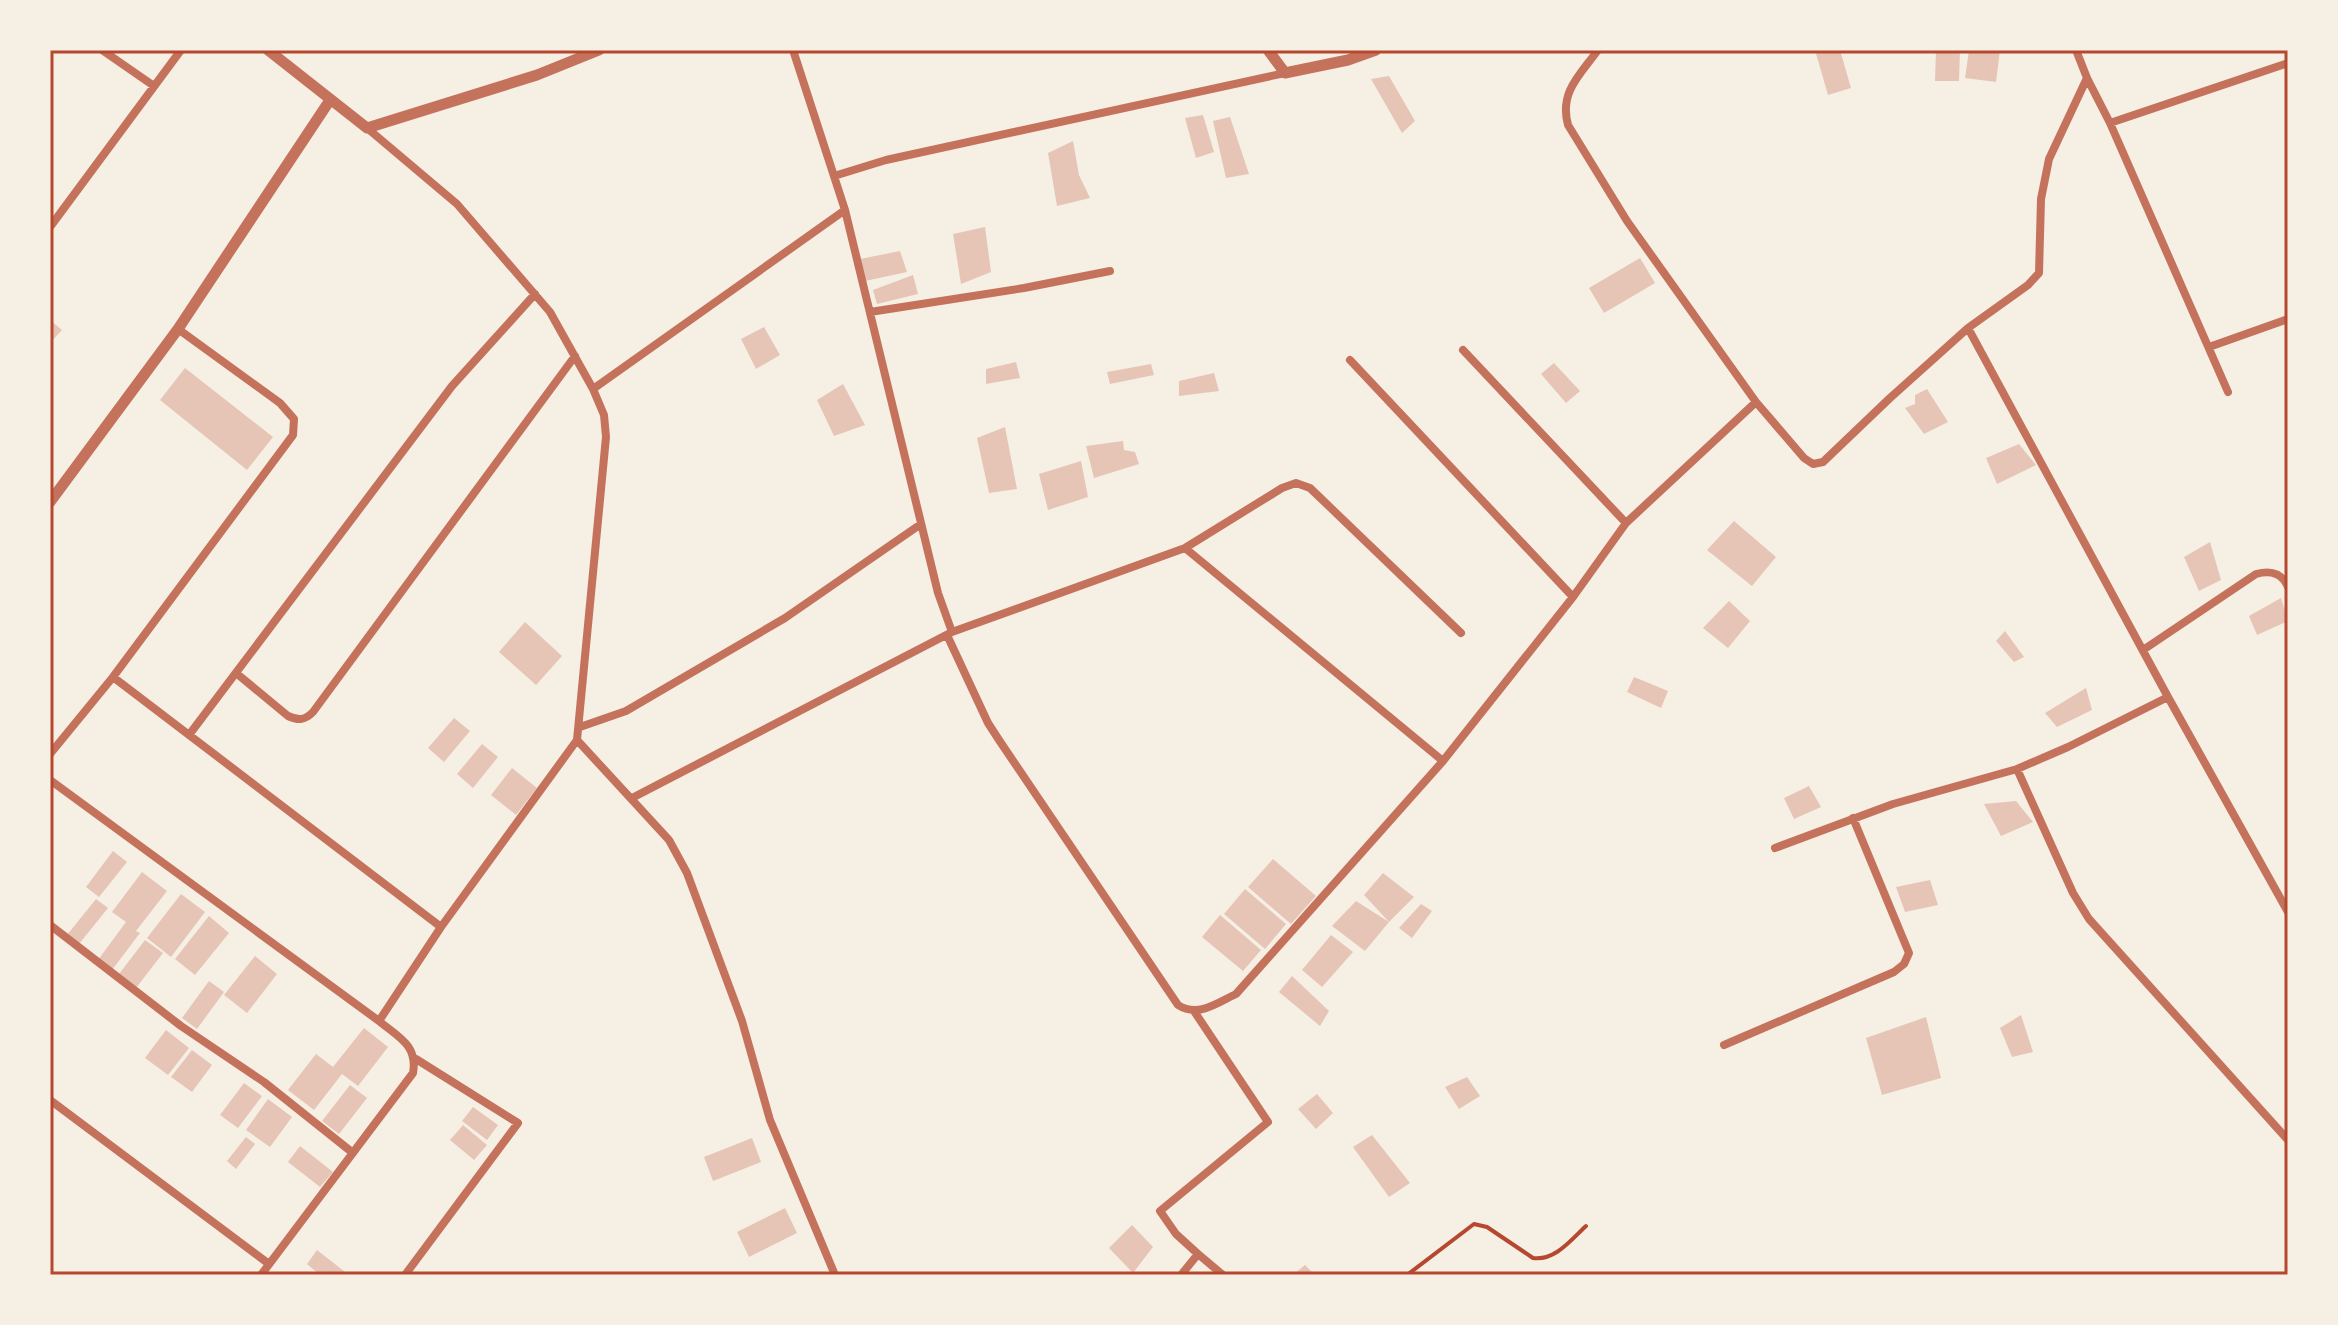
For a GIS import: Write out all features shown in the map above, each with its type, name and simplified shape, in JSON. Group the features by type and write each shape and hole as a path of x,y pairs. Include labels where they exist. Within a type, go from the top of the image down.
{"street":[{"path":"102,50 154,86"},
{"path":"50,227 181,50"},
{"path":"268,50 457,204 550,312 604,415 606,437 577,740 441,927 379,1021"},
{"path":"367,128 537,75 599,50"},
{"path":"793,50 845,210 950,634 988,723 1178,1005 1186,1010 1200,1011 1236,994 1443,761 1573,597 1626,523 1756,402"},
{"path":"1268,50 1285,73"},
{"path":"834,176 886,160 1348,60 1376,50"},
{"path":"1598,50 1566,94 1564,110 1568,125 1627,221 1756,402 1804,458 1813,464 1823,462 1968,328 2028,285 2039,273 2041,199 2049,159 2087,78"},
{"path":"2076,50 2228,392"},
{"path":"2110,123 2288,63"},
{"path":"50,502 178,329 330,100"},
{"path":"593,389 845,210"},
{"path":"870,312 1110,271"},
{"path":"189,735 452,386 535,294"},
{"path":"2209,347 2288,319"},
{"path":"1968,328 2288,912"},
{"path":"50,754 113,677 293,435 294,419 280,403 178,329"},
{"path":"1463,350 1626,523"},
{"path":"236,673 288,716 296,720 306,718 313,712 575,356"},
{"path":"1350,360 1573,597"},
{"path":"632,798 950,634 1185,548 1282,488 1296,483 1310,488 1461,633"},
{"path":"580,727 626,711 785,618 921,524"},
{"path":"1185,548 1443,761"},
{"path":"2143,650 2256,574 2267,571 2278,574 2285,579 2288,587"},
{"path":"113,677 441,927"},
{"path":"1775,848 1853,818 2017,769 2168,697"},
{"path":"577,740 669,840 687,873 742,1021 770,1120 835,1275"},
{"path":"2017,769 2073,893 2089,919 2288,1140"},
{"path":"50,780 379,1021 409,1047 416,1059 518,1123 405,1275"},
{"path":"1724,1045 1894,972 1904,964 1909,953 1853,818"},
{"path":"50,925 181,1026 264,1082 353,1153"},
{"path":"1194,1011 1268,1122 1160,1211 1176,1234 1223,1275"},
{"path":"261,1275 413,1073 416,1059"},
{"path":"50,1100 269,1264"},
{"path":"1181,1275 1198,1254"}],"path":[{"path":"1407,1275 1474,1224 1487,1227 1533,1258 1541,1259 1556,1253 1586,1226"}],"building":[{"path":"1815,50 1840,50 1851,88 1828,95"},
{"path":"1936,50 1960,50 1959,81 1935,81"},
{"path":"1969,50 2000,50 1996,82 1965,78"},
{"path":"1389,76 1415,121 1402,133 1371,79"},
{"path":"1203,115 1214,152 1196,158 1185,118"},
{"path":"1230,117 1249,174 1226,178 1213,121"},
{"path":"1073,141 1079,175 1090,198 1057,206 1048,153"},
{"path":"985,227 991,272 961,284 953,234"},
{"path":"900,251 907,272 865,281 860,259"},
{"path":"1640,258 1655,283 1604,313 1589,288"},
{"path":"913,275 918,294 877,304 873,290"},
{"path":"50,320 62,330 50,343"},
{"path":"764,327 780,355 756,369 741,339"},
{"path":"1016,362 1020,378 986,384 986,369"},
{"path":"1554,363 1580,391 1566,403 1541,374"},
{"path":"1151,364 1154,375 1110,384 1107,372"},
{"path":"185,368 273,437 247,470 160,400"},
{"path":"1214,373 1219,391 1179,396 1179,381"},
{"path":"843,384 865,425 834,436 817,400"},
{"path":"1927,389 1948,422 1924,434 1905,408 1915,404 1915,395"},
{"path":"1005,427 1017,489 989,493 977,438"},
{"path":"1123,441 1124,450 1135,452 1139,464 1094,478 1086,446"},
{"path":"2019,444 2036,465 1997,484 1986,458"},
{"path":"1081,461 1088,497 1048,510 1039,474"},
{"path":"1734,521 1776,557 1752,586 1707,550"},
{"path":"2210,542 2221,580 2199,591 2184,557"},
{"path":"2281,598 2288,621 2257,635 2249,616"},
{"path":"1729,601 1750,621 1728,648 1703,628"},
{"path":"525,622 562,656 536,685 499,652"},
{"path":"2005,631 2024,657 2014,662 1996,641"},
{"path":"1634,677 1668,691 1661,708 1627,692"},
{"path":"2086,688 2092,710 2057,727 2045,713"},
{"path":"454,718 470,731 444,762 428,748"},
{"path":"482,744 498,757 473,788 457,774"},
{"path":"512,768 537,788 516,815 491,795"},
{"path":"1809,786 1821,807 1794,819 1784,798"},
{"path":"2016,801 2033,822 2001,836 1984,804"},
{"path":"113,851 127,862 99,897 86,887"},
{"path":"1273,859 1316,896 1291,924 1248,887"},
{"path":"142,872 167,891 136,931 140,933 112,970 98,960 126,922 112,912"},
{"path":"1383,873 1414,897 1389,922 1364,895"},
{"path":"1930,880 1938,905 1905,912 1896,887"},
{"path":"1245,889 1286,924 1265,949 1224,914"},
{"path":"181,894 205,912 171,957 147,938"},
{"path":"96,899 108,908 79,944 67,935"},
{"path":"1356,901 1389,922 1365,951 1332,926"},
{"path":"1421,904 1432,911 1412,938 1399,928"},
{"path":"1220,915 1261,950 1243,971 1202,937"},
{"path":"209,916 229,933 195,975 175,959"},
{"path":"1331,935 1353,952 1322,987 1302,970"},
{"path":"145,940 163,953 136,988 119,974"},
{"path":"255,956 277,974 247,1013 224,995"},
{"path":"1292,976 1329,1011 1320,1026 1279,992"},
{"path":"209,981 224,992 197,1029 182,1018"},
{"path":"2021,1015 2033,1052 2012,1057 2000,1028"},
{"path":"1926,1017 1941,1078 1882,1095 1866,1038"},
{"path":"364,1028 388,1047 358,1086 342,1074 314,1110 288,1090 316,1054 333,1067"},
{"path":"166,1030 189,1048 168,1075 145,1058"},
{"path":"192,1050 212,1065 192,1092 171,1077"},
{"path":"1467,1077 1480,1096 1459,1109 1445,1087"},
{"path":"244,1083 262,1096 238,1128 220,1115"},
{"path":"350,1085 367,1098 339,1134 322,1121"},
{"path":"1317,1094 1333,1113 1316,1129 1298,1109"},
{"path":"268,1099 292,1117 270,1147 246,1130"},
{"path":"473,1107 498,1125 487,1140 462,1121"},
{"path":"463,1125 487,1145 474,1160 450,1140"},
{"path":"1372,1135 1410,1183 1389,1197 1353,1147"},
{"path":"246,1137 255,1144 236,1169 227,1161"},
{"path":"752,1138 761,1162 713,1181 704,1157"},
{"path":"300,1146 333,1172 320,1187 288,1162"},
{"path":"785,1208 797,1233 749,1257 737,1232"},
{"path":"1132,1225 1153,1247 1133,1273 1109,1248"},
{"path":"317,1250 349,1275 320,1275 307,1264"},
{"path":"1305,1265 1315,1275 1293,1275"}]}
